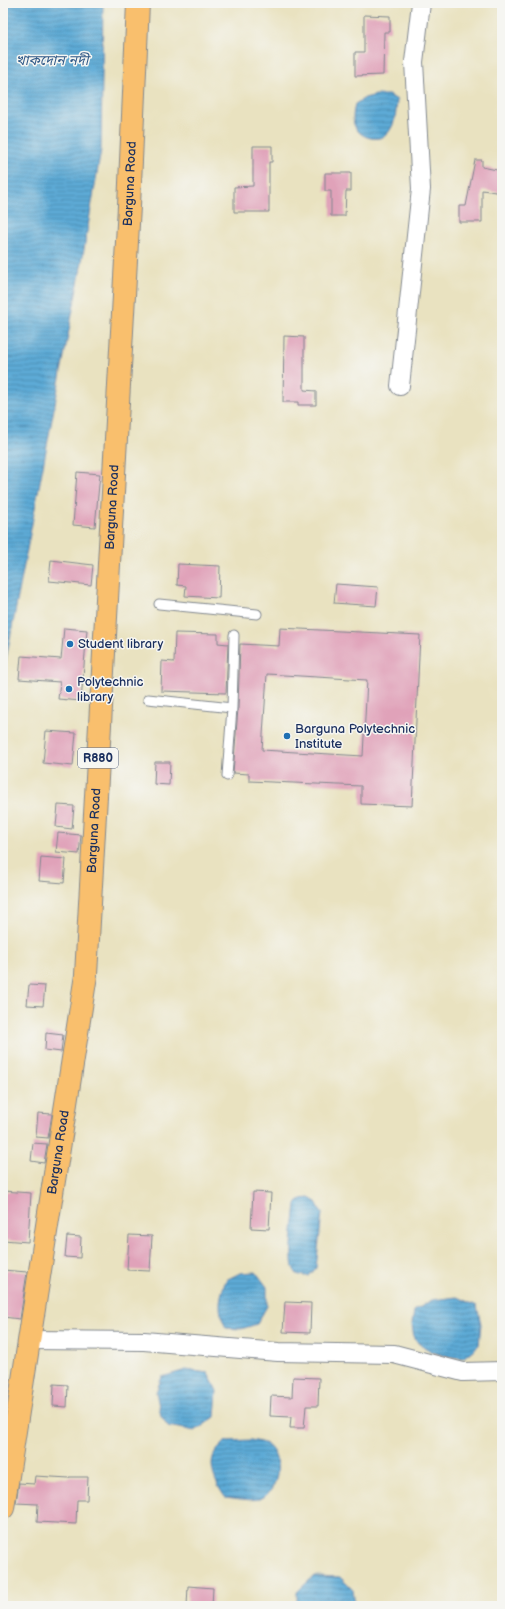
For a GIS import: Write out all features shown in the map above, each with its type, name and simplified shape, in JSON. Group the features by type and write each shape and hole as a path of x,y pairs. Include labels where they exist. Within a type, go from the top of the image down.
{"main road":[{"name":"Barguna Road","path":"3,1508 86,976 129,214 138,3"}],"street":[{"path":"400,386 421,189 414,62 421,3"},
{"path":"29,1340 144,1341 278,1352 394,1354 463,1372 502,1371"}],"lane":[{"path":"159,604 257,614"},
{"path":"227,776 232,708 234,635"},
{"path":"148,699 232,708"}],"water":[{"name":"খাকদোন নদী","path":"3,3 103,3 101,150 80,273 3,675"},
{"path":"376,95 389,95 397,100 395,116 392,127 387,134 379,138 370,138 358,131 353,122 353,115 355,104 365,98"},
{"path":"309,1198 316,1202 322,1213 316,1268 309,1276 306,1276 296,1273 293,1268 292,1251 296,1204 302,1199"},
{"path":"256,1272 267,1287 267,1306 257,1324 241,1329 226,1328 221,1315 220,1304 226,1280 240,1273"},
{"path":"457,1297 477,1306 481,1324 479,1345 463,1358 442,1355 426,1348 414,1339 412,1324 414,1311 432,1300"},
{"path":"186,1370 208,1373 217,1391 215,1417 195,1431 168,1426 161,1416 156,1392 162,1377"},
{"path":"251,1440 266,1444 272,1450 277,1465 275,1482 266,1495 259,1499 246,1500 225,1497 214,1476 212,1464 215,1453 226,1441"},
{"path":"314,1576 340,1577 353,1590 355,1606 297,1606 297,1592"}],"building":[{"path":"364,15 390,16 390,32 384,32 383,75 355,76 355,52 364,52"},
{"path":"253,146 272,146 272,162 269,162 269,212 234,212 234,187 253,186"},
{"path":"475,160 482,160 482,167 502,171 502,193 482,190 482,222 459,222 459,206 466,206"},
{"path":"325,173 351,173 351,191 346,191 345,216 331,216 331,191 325,191"},
{"path":"284,336 304,337 304,390 316,391 316,405 298,405 298,402 283,402"},
{"path":"77,472 100,474 95,527 73,525"},
{"path":"51,560 93,565 91,585 49,581"},
{"path":"178,564 220,566 219,598 185,596 186,586 177,585"},
{"path":"336,584 378,587 376,606 334,603"},
{"path":"64,628 87,630 81,701 58,699 60,682 19,679 21,656 61,659"},
{"path":"280,628 420,635 412,806 361,804 361,786 249,781 249,774 233,773 238,708 240,644 279,646","holes":["267,674 367,680 363,756 262,750"]},
{"path":"175,633 218,634 218,643 228,644 226,693 161,691 162,661 174,662"},
{"path":"46,731 76,733 73,766 43,763"},
{"path":"155,762 170,762 169,785 154,784"},
{"path":"58,805 74,806 72,829 56,827"},
{"path":"58,833 81,835 79,854 56,852"},
{"path":"41,857 66,859 64,883 39,881"},
{"path":"29,985 45,986 43,1006 27,1005"},
{"path":"46,1033 63,1035 61,1052 45,1050"},
{"path":"38,1113 52,1114 48,1138 36,1137"},
{"path":"33,1143 47,1144 44,1163 31,1161"},
{"path":"3,1191 31,1193 28,1242 3,1240"},
{"path":"253,1192 271,1193 269,1229 251,1228"},
{"path":"129,1235 152,1236 150,1271 127,1270"},
{"path":"67,1236 81,1237 80,1258 65,1257"},
{"path":"3,1270 27,1272 20,1319 3,1317"},
{"path":"285,1302 311,1303 310,1333 283,1332"},
{"path":"293,1377 319,1378 318,1406 306,1406 304,1428 290,1428 291,1417 270,1416 271,1396 292,1397"},
{"path":"54,1384 68,1385 67,1407 53,1406"},
{"path":"35,1476 69,1478 88,1477 87,1500 77,1500 76,1524 37,1522 38,1504 16,1503 19,1483 34,1484"},
{"path":"188,1586 213,1588 212,1606 187,1606"}],"place":[{"name":"Student library","path":"70,644"},
{"name":"Polytechnic library","path":"69,689"},
{"name":"Barguna Polytechnic Institute","path":"287,736"}]}
